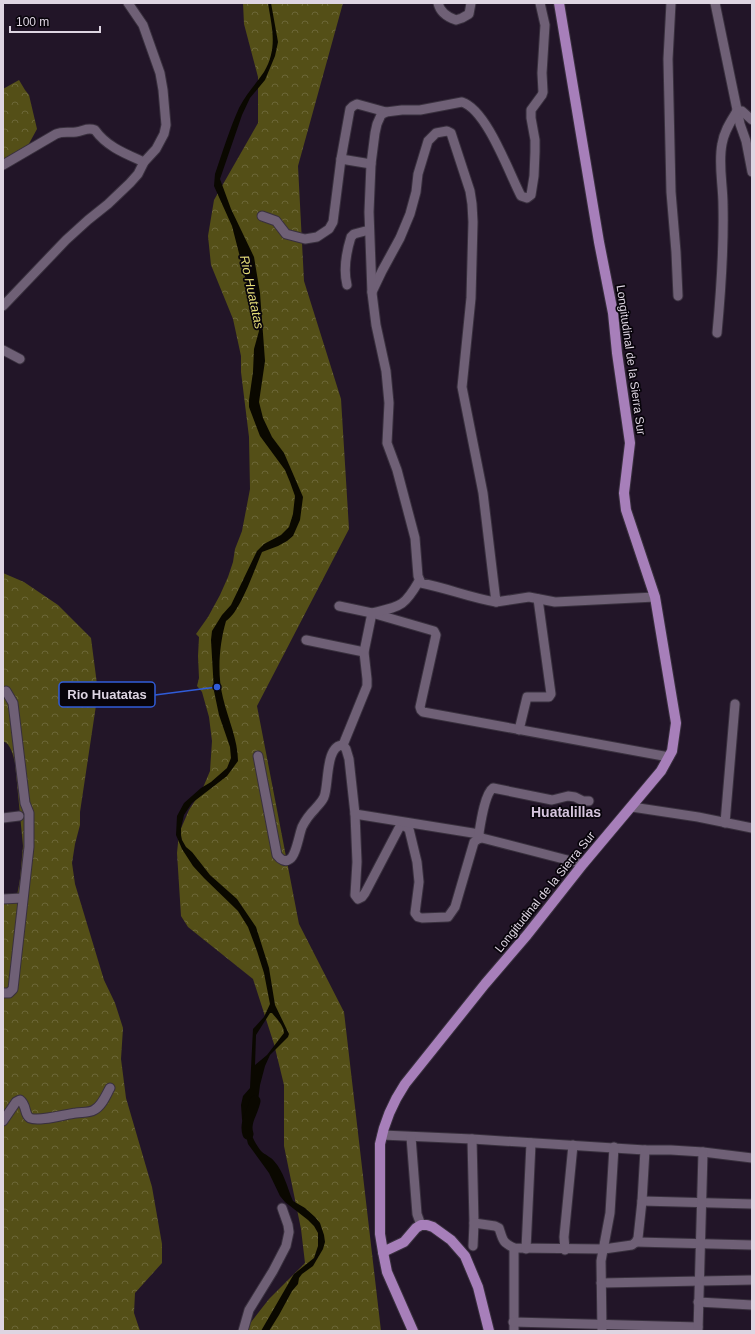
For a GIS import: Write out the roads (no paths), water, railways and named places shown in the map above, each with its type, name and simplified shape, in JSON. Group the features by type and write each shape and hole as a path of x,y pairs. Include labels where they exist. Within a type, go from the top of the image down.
{"main road":[{"name":"Longitudinal de la Sierra Sur","path":"413,1331 387,1272 380,1234 380,1144 390,1112 405,1084 583,864 661,771 672,751 676,723 655,597 626,510 624,493 630,442 617,353 613,312 599,242 559,3"},
{"path":"383,1252 404,1242 416,1228 421,1225 427,1224 451,1240 465,1256 478,1287 489,1331"}],"street":[{"path":"3,306 72,235 130,183 138,174 144,162 156,149 164,134 166,125 160,73 143,26 128,3"},
{"path":"438,3 444,14 456,20 469,14 471,3"},
{"path":"262,216 276,221 286,234 305,239 317,237 324,233 333,222 341,159 350,109 357,104 386,112 420,110 462,102 467,104 478,113 487,126 521,196 527,198 529,197 532,193 535,159 535,140 531,110 543,92 542,73 545,25 540,3"},
{"path":"671,3 668,59 670,192 676,252 678,296"},
{"path":"715,3 740,124 746,141 752,172"},
{"path":"738,111 742,111 752,120"},
{"path":"717,333 722,255 723,204 720,164 725,131 738,111"},
{"path":"386,112 381,115 377,124 371,164 369,230 372,293 376,325 386,371 389,403 387,443 398,470 415,538 418,576 421,583 496,602 529,597 555,602 655,597"},
{"path":"3,165 56,134 63,132 77,132 86,128 95,130 98,135 114,148 144,162"},
{"path":"372,293 400,238 410,214 416,192 418,174 428,142 436,133 447,130 451,133 471,198 473,222 471,298 462,387 483,493 496,602"},
{"path":"341,159 371,164"},
{"path":"347,285 344,264 351,237 354,234 369,230"},
{"path":"3,350 20,359"},
{"path":"372,613 397,607 407,600 420,581"},
{"path":"519,730 527,697 549,697 551,694 538,599"},
{"path":"339,606 372,613 434,631 436,635 420,707 421,710 519,730 669,757"},
{"path":"258,756 277,855 284,861 290,859 293,855 302,827 324,797 330,759 337,747 343,745 367,686 364,652 372,613"},
{"path":"306,640 364,652"},
{"path":"3,993 9,993 13,990 22,898 29,847 29,812 25,803 13,703 6,691"},
{"path":"725,823 735,704"},
{"path":"343,745 349,759 355,814 357,862 356,897 358,899 365,893 399,828 403,825 410,829 417,862 419,882 415,913 418,918 448,917 451,914 474,842 479,836 486,800 493,788 552,800 568,796 589,802"},
{"path":"632,807 752,828"},
{"path":"355,814 479,836 583,864"},
{"path":"3,818 19,816"},
{"path":"3,899 22,898"},
{"path":"3,1121 16,1102 20,1100 31,1119 92,1112 100,1105 110,1088"},
{"path":"382,1135 614,1147 645,1150 671,1150 752,1158"},
{"path":"411,1136 417,1214 421,1225"},
{"path":"472,1139 474,1223 473,1246"},
{"path":"526,1249 531,1143"},
{"path":"565,1250 564,1236 573,1145"},
{"path":"602,1328 601,1261 610,1213 614,1147"},
{"path":"636,1242 638,1238 642,1200 645,1150"},
{"path":"514,1248 514,1326 602,1328 661,1326 698,1329 703,1152"},
{"path":"642,1200 752,1204"},
{"path":"243,1331 249,1310 273,1271 289,1238 288,1225 282,1208"},
{"path":"474,1223 495,1226 498,1228 502,1240 506,1245 514,1248 526,1249 604,1249 632,1245 636,1242 752,1245"},
{"path":"601,1283 752,1280"},
{"path":"698,1302 752,1305"}],"water":[{"path":"268,3 271,3 278,42 275,56 265,80 250,98 242,115 220,179 231,209 254,257 260,293 265,361 259,402 263,418 272,437 284,453 303,497 300,520 293,536 278,546 262,552 242,600 237,609 226,621 220,650 219,669 221,689 238,753 238,761 227,776 192,803 184,815 181,828 182,840 186,847 192,852 210,875 237,899 256,927 269,968 275,1005 289,1034 288,1037 270,1055 265,1066 260,1085 257,1109 255,1113 248,1113 248,1123 253,1139 258,1148 273,1160 280,1170 293,1201 305,1208 315,1217 320,1223 324,1235 325,1242 323,1249 313,1266 299,1278 298,1284 292,1291 269,1331 261,1331 294,1274 314,1258 318,1246 318,1233 308,1220 285,1202 280,1196 269,1173 248,1144 242,1119 241,1105 243,1096 250,1088 253,1029 264,1017 270,1004 264,973 257,951 248,927 238,911 193,866 182,849 176,835 177,816 184,803 227,768 231,758 230,747 219,715 214,691 211,640 212,631 222,615 231,605 257,551 264,544 281,535 289,527 293,514 295,496 285,470 260,436 249,407 254,349 259,331 232,226 214,186 215,174 239,108 264,72 271,55 273,38","holes":["270,1013 272,1013 282,1025 284,1033 267,1055 255,1065 256,1035"]}],"waterway":[{"name":"Rio Huatatas","path":"248,1134 247,1125 255,1101"}],"place":[{"name":"Rio Huatatas","path":"217,687"}],"district":[{"name":"Huatalillas","path":"566,812"}]}
